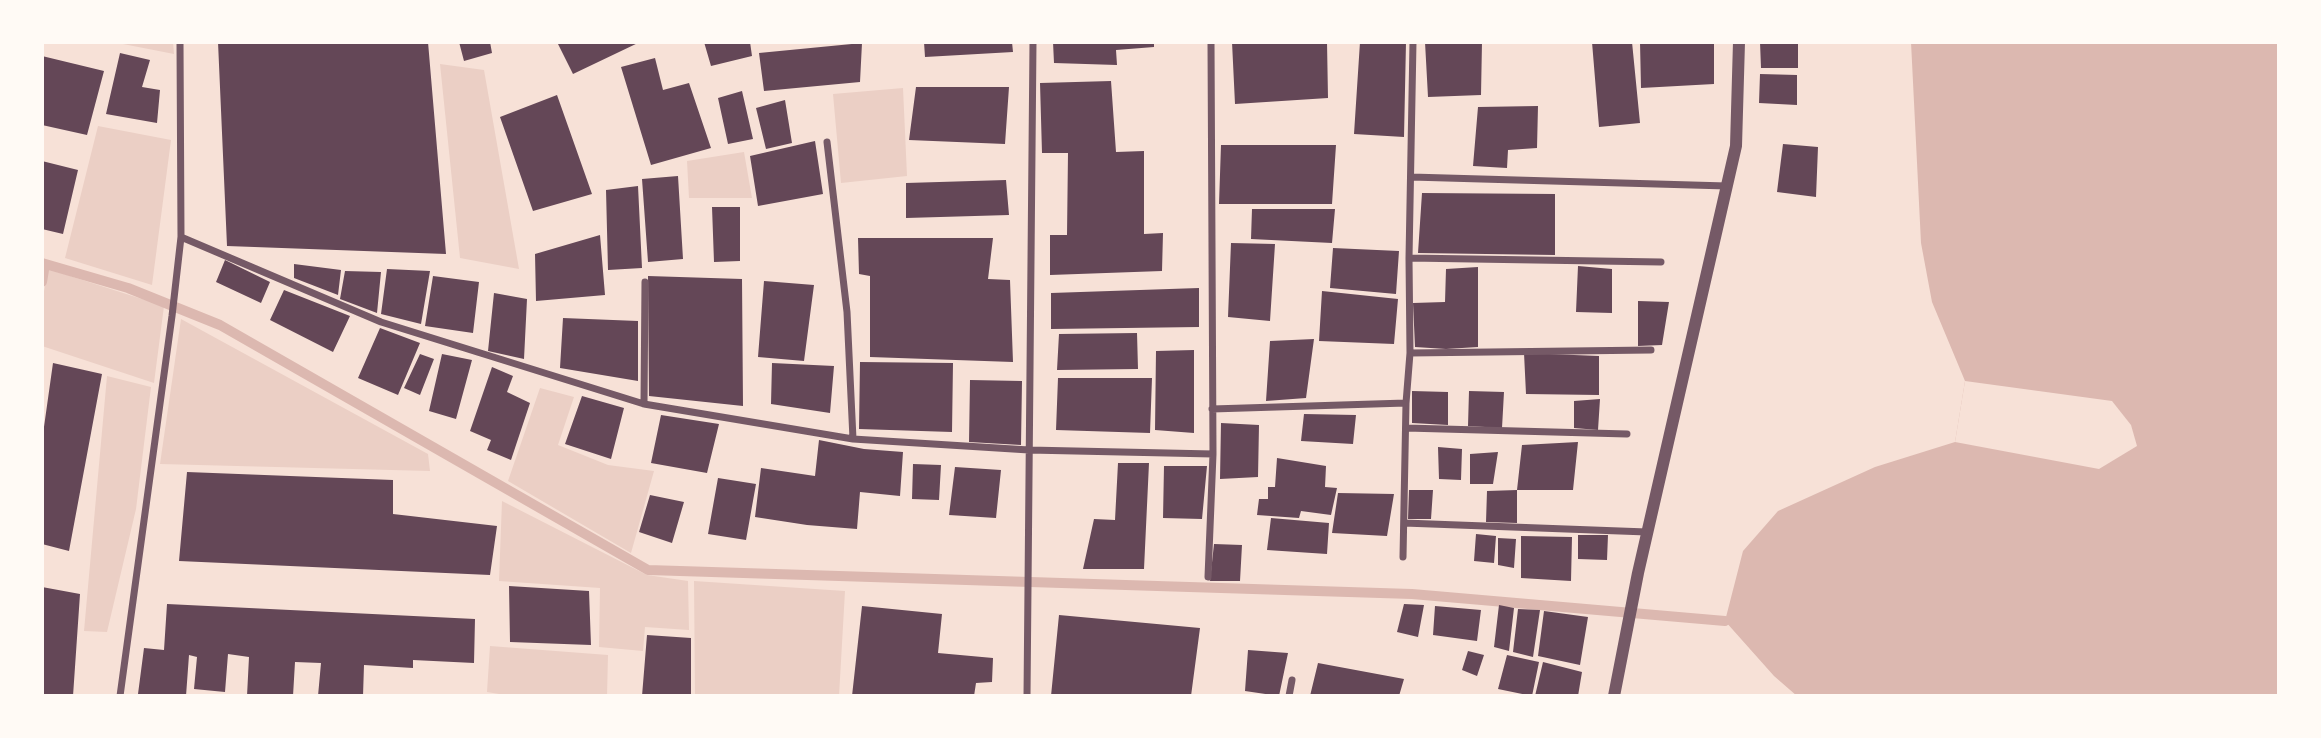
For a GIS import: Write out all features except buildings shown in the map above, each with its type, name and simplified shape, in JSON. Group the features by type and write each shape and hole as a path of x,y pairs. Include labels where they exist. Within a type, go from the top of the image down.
{"street":[{"path":"120,696 181,237 180,42"},
{"path":"1027,696 1033,42"},
{"path":"1208,577 1213,454 1211,42"},
{"path":"1403,557 1406,403 1410,354 1413,42"},
{"path":"1614,696 1647,532 1736,146 1739,42"},
{"path":"827,142 847,312 853,439"},
{"path":"1411,177 1727,186"},
{"path":"181,237 381,322 644,404 853,439 1029,450 1213,454"},
{"path":"1409,258 1661,262"},
{"path":"644,404 645,282"},
{"path":"1410,354 1651,350"},
{"path":"1212,409 1406,403"},
{"path":"1406,428 1627,434"},
{"path":"1404,523 1647,532"},
{"path":"1289,696 1292,680"}],"shaded area":[{"path":"173,42 174,54 123,44"},
{"path":"1911,42 2279,42 2279,696 1797,696 1774,676 1725,621 1743,551 1778,511 1875,467 1955,442 1965,381 1932,302 1921,243"},
{"path":"440,64 484,70 519,269 460,258"},
{"path":"903,88 907,176 841,183 833,94"},
{"path":"98,126 171,140 152,285 65,258"},
{"path":"744,152 752,198 689,198 687,161"},
{"path":"48,269 164,306 154,383 42,346 42,302"},
{"path":"181,319 428,454 430,471 160,464"},
{"path":"107,376 151,387 136,509 107,632 84,631"},
{"path":"540,388 574,397 558,445 608,465 654,471 631,553 508,481"},
{"path":"502,501 647,575 688,581 689,630 645,627 643,651 599,647 600,588 499,581"},
{"path":"694,581 845,591 839,696 695,694"},
{"path":"490,646 608,655 607,696 511,696 487,692"}],"pier":[{"path":"1965,381 2112,401 2131,425 2137,446 2099,469 1955,442"}],"waterway":[{"path":"42,263 128,288 220,325 648,570 1412,594 1725,621"},
{"path":"42,282 45,264"}]}
